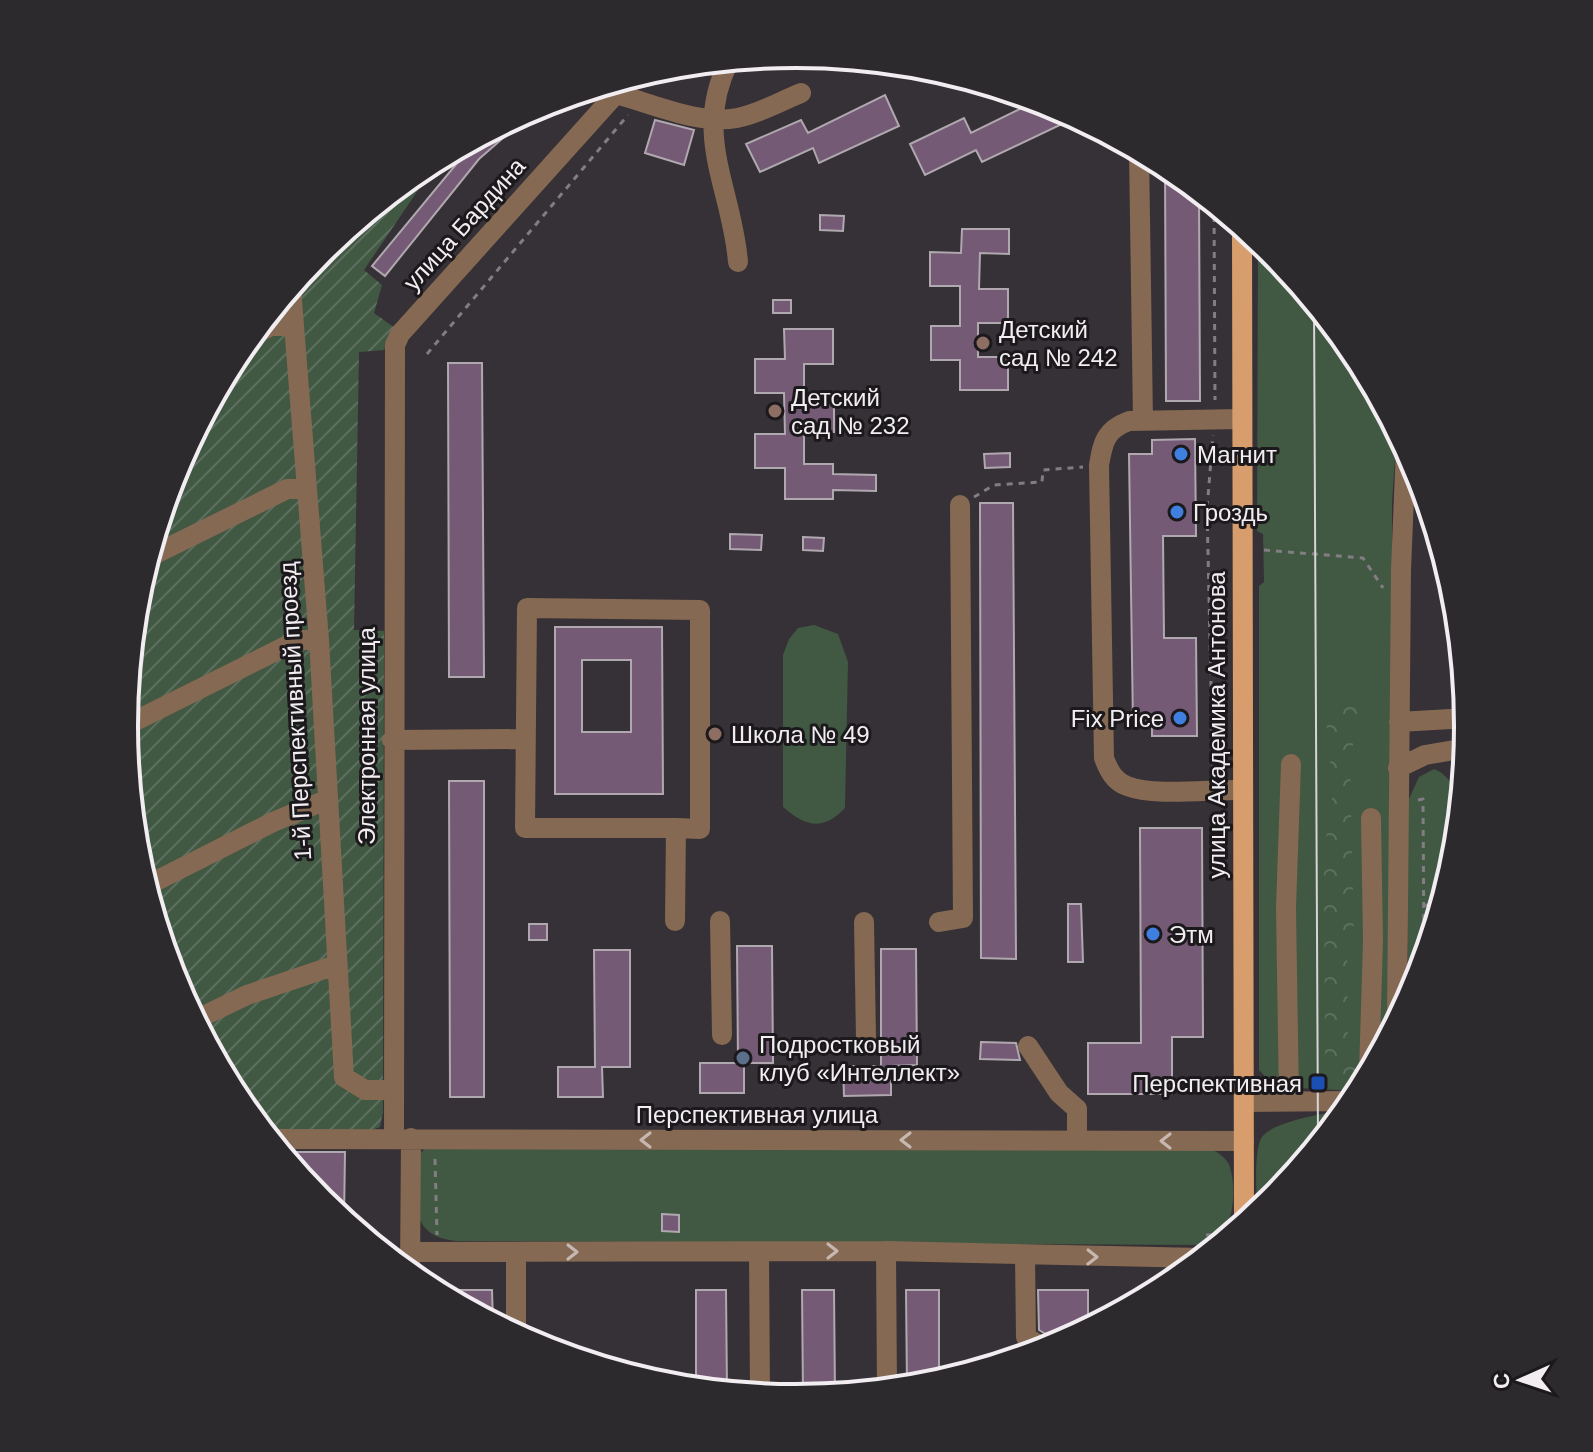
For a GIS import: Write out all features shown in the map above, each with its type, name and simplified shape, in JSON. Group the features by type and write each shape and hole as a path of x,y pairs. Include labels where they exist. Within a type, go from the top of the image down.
{"main road":[{"name":"улица Академика Антонова","path":"1237,1214 1244,1141 1242,242"}],"street":[{"path":"723,73 716,88 712,119 714,160 735,226 738,262"},
{"path":"616,94 712,119 741,118 801,93"},
{"name":"улица Бардина","path":"400,334 616,94"},
{"path":"1139,164 1143,420"},
{"name":"1-й Перспективный проезд","path":"291,304 319,640 344,1077 365,1090 394,1090"},
{"path":"273,326 292,326"},
{"name":"Электронная улица","path":"400,334 392,363 394,1090 402,1138 410,1258"},
{"path":"1242,419 1143,420 1115,426 1103,438 1099,465 1104,758 1110,775 1127,786 1242,790"},
{"path":"1397,994 1398,768 1405,477"},
{"path":"163,550 287,489 306,489"},
{"path":"939,922 963,918 960,505"},
{"path":"527,608 700,610 700,829 676,828 525,828 527,608"},
{"path":"138,719 298,640 319,640"},
{"path":"1399,722 1454,719"},
{"path":"392,740 526,739"},
{"path":"1398,768 1425,755 1453,750"},
{"path":"1289,1101 1286,908 1291,764"},
{"path":"157,880 273,822 326,800"},
{"path":"1370,1048 1373,941 1371,818"},
{"path":"675,921 676,828"},
{"path":"720,921 722,1035"},
{"path":"864,922 866,1039"},
{"path":"205,1015 247,995 336,965"},
{"path":"1028,1046 1059,1093 1077,1109 1077,1140"},
{"path":"1244,1102 1338,1101"},
{"name":"Перспективная улица","path":"284,1139 1244,1141"},
{"path":"410,1252 886,1251 1183,1258"},
{"path":"886,1251 887,1377"},
{"path":"516,1252 516,1321"},
{"path":"759,1252 760,1383"},
{"path":"1025,1256 1026,1337 1031,1340"}],"path":[{"path":"427,354 640,100"},
{"path":"1214,218 1215,419 1207,509 1214,789"},
{"path":"960,505 994,485 1042,482 1043,470 1073,468"},
{"path":"1264,550 1313,556"},
{"path":"1424,905 1429,905"},
{"path":"435,1155 437,1237"},
{"path":"1206,1235 1215,1233"}],"green space":[{"path":"420,187 364,270 382,285 374,313 395,328 384,350 359,352 354,630 384,631 383,1112 380,1127 367,1132 278,1131 249,1092 206,1017 173,938 151,854 140,769 140,683 151,598 173,514 206,435 227,397 274,325 302,292 363,231"},
{"path":"1258,257 1319,325 1344,360 1395,454 1392,502 1392,1006 1345,1090 1275,1087 1259,1070 1259,586 1264,582 1263,534 1257,531"},
{"path":"814,625 838,634 848,662 845,808 829,820 814,824 799,819 783,807 783,655 789,639 798,628"},
{"path":"1344,692 1358,693 1366,698 1363,720 1350,757 1354,940 1347,950 1348,1059 1355,1074 1351,1080 1341,1082 1329,1074 1325,1060 1324,848 1333,786 1325,711 1328,701"},
{"path":"1434,769 1451,787 1442,854 1432,896 1408,968 1407,803 1419,777"},
{"path":"1329,1113 1257,1196 1256,1162 1262,1137 1288,1122"},
{"path":"425,1149 1211,1149 1229,1164 1233,1199 1228,1222 1201,1245 456,1241 439,1237 428,1231 421,1222 416,1198 418,1155"}],"building":[{"path":"885,95 899,126 819,163 813,148 760,172 746,144 801,120 808,133"},
{"path":"1022,108 1062,124 982,162 976,150 925,175 910,144 964,118 971,133"},
{"path":"655,120 694,130 684,165 645,153"},
{"path":"506,136 479,159 385,276 372,266 458,163"},
{"path":"1165,181 1199,206 1200,401 1166,401"},
{"path":"820,215 844,216 843,231 820,230"},
{"path":"962,229 1009,229 1009,254 980,253 979,289 1008,289 1008,323 978,323 978,357 1008,357 1008,390 960,390 960,360 931,360 931,326 960,326 960,286 930,286 930,252 961,253"},
{"path":"773,300 791,300 791,313 773,313"},
{"path":"784,329 833,329 833,364 804,364 804,396 834,396 834,432 804,432 804,464 833,464 833,474 876,475 876,491 833,490 833,499 785,499 785,468 755,468 755,434 785,434 784,393 755,393 755,359 785,359"},
{"path":"448,363 482,363 484,677 449,677"},
{"path":"1195,439 1196,536 1163,536 1164,638 1196,638 1197,736 1152,736 1152,726 1133,726 1129,454 1152,454 1152,440"},
{"path":"1010,453 1010,467 985,468 984,454"},
{"path":"980,503 1013,503 1016,959 981,958"},
{"path":"730,534 762,535 761,550 730,549"},
{"path":"803,537 824,538 823,551 803,550"},
{"path":"555,627 662,627 663,794 555,794","holes":["582,660 631,660 631,732 582,732"]},
{"path":"449,781 484,781 484,1097 450,1097"},
{"path":"1140,828 1202,828 1203,1037 1172,1037 1172,1094 1088,1094 1088,1043 1141,1043"},
{"path":"1068,904 1081,904 1083,962 1068,962"},
{"path":"529,924 547,924 547,940 529,940"},
{"path":"737,946 772,946 773,1063 738,1063"},
{"path":"881,949 916,949 917,1065 891,1066 891,1095 844,1096 843,1066 881,1066"},
{"path":"594,950 630,950 630,1067 602,1067 603,1097 558,1097 558,1067 595,1067"},
{"path":"981,1042 1016,1043 1020,1060 980,1059"},
{"path":"700,1063 744,1063 744,1093 700,1093"},
{"path":"295,1152 345,1152 344,1203"},
{"path":"662,1214 679,1215 679,1232 662,1231"},
{"path":"492,1290 493,1309 467,1296 459,1291"},
{"path":"696,1290 726,1290 727,1380 696,1376"},
{"path":"802,1290 834,1290 835,1383 803,1384"},
{"path":"906,1290 939,1290 939,1368 907,1374"},
{"path":"1038,1290 1088,1290 1088,1316 1047,1335 1039,1330"}],"tram line":[{"path":"1314,319 1318,1128"}],"place":[{"name":"Детский сад № 242","path":"983,343"},
{"name":"Детский сад № 232","path":"775,411"},
{"name":"Магнит","path":"1181,454"},
{"name":"Гроздь","path":"1177,512"},
{"name":"Fix Price","path":"1180,718"},
{"name":"Школа № 49","path":"715,734"},
{"name":"Этм","path":"1153,934"},
{"name":"Подростковый клуб «Интеллект»","path":"743,1058"},
{"name":"Перспективная","path":"1318,1083"}]}
